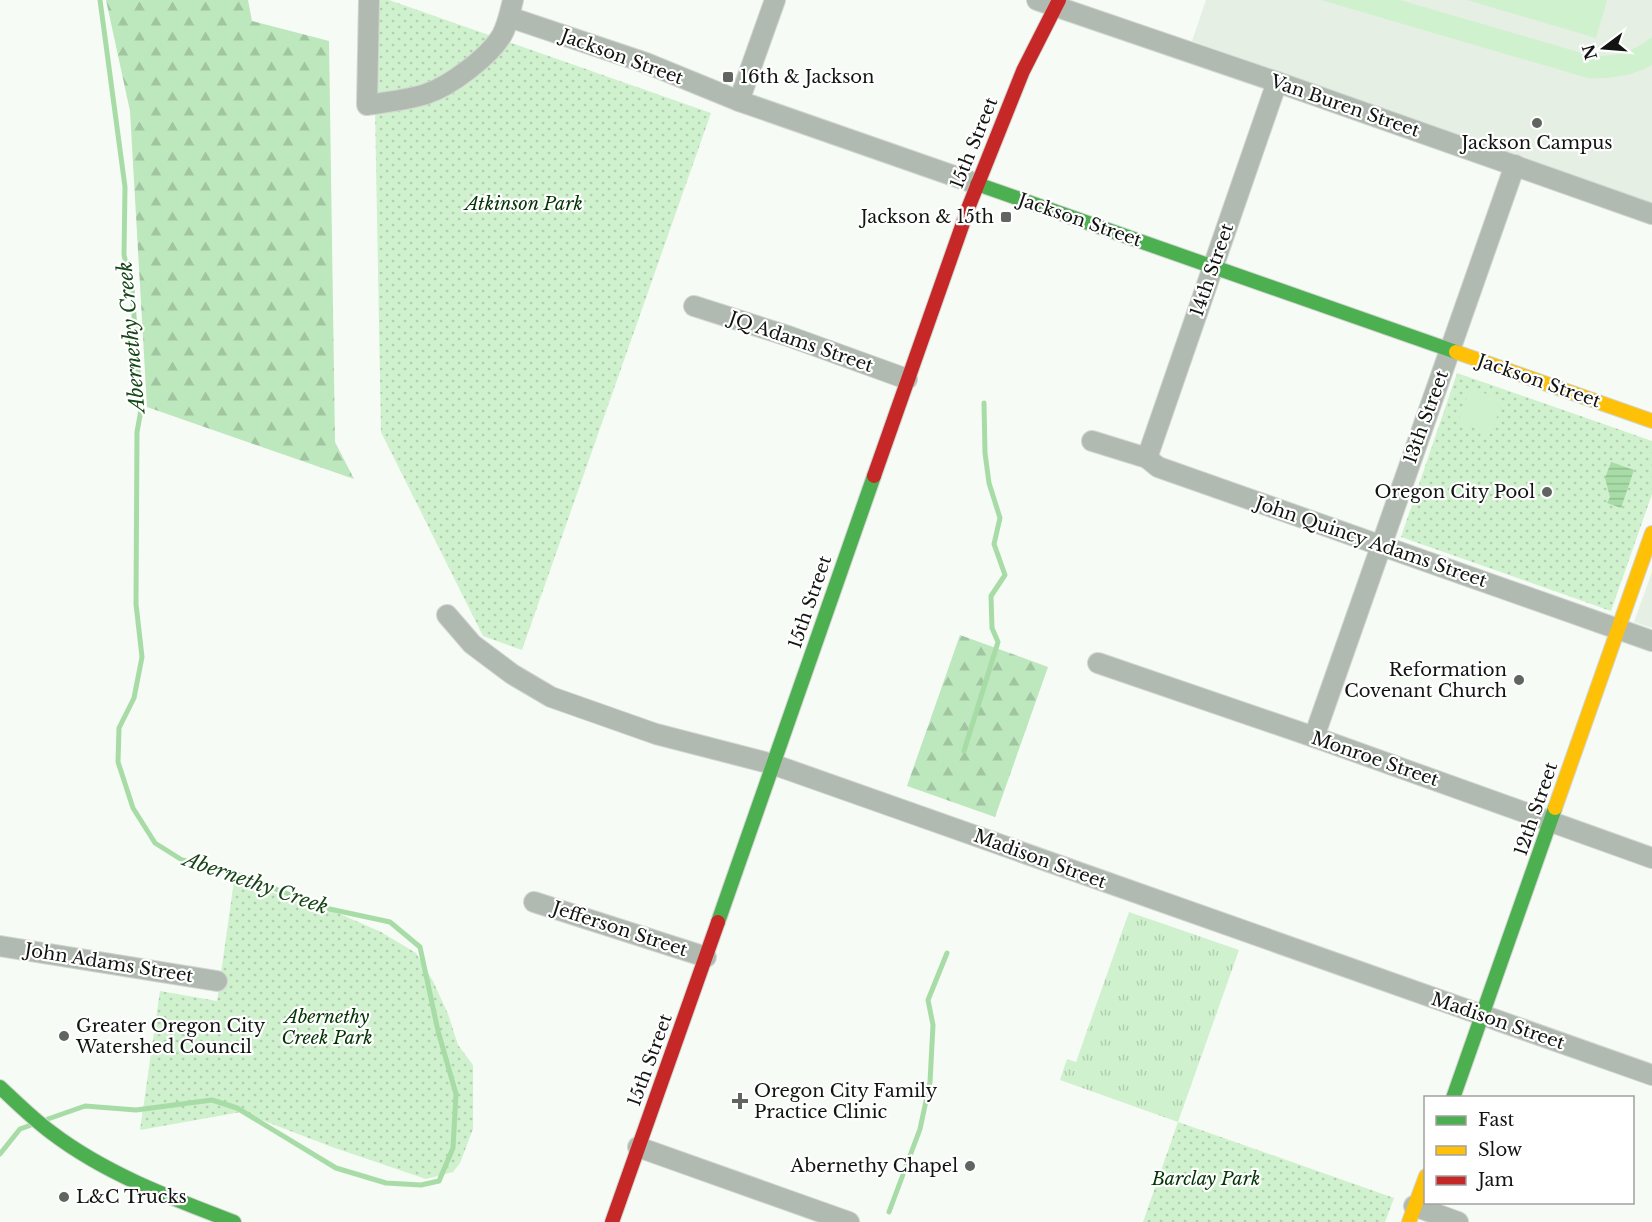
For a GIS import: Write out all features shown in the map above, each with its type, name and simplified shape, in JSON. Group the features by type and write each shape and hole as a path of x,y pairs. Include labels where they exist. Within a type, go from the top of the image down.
{"street":[{"path":"369,0 367,105 399,101 429,93 465,72 491,50 502,34 511,9"},
{"path":"739,100 775,0"},
{"name":"Van Buren Street","path":"1037,0 1058,3 1652,214"},
{"name":"15th Street","path":"612,1222 977,184 1023,71 1058,3"},
{"name":"Jackson Street","path":"511,9 739,100 1652,421"},
{"name":"14th Street","path":"1147,458 1278,82"},
{"name":"13th Street","path":"1314,737 1515,165"},
{"name":"JQ Adams Street","path":"694,306 788,336 907,379"},
{"name":"John Quincy Adams Street","path":"1092,441 1147,458 1158,467 1652,641"},
{"name":"12th Street","path":"1454,1096 1652,532"},
{"name":"Madison Street","path":"447,615 472,645 551,697 656,734 772,764 1652,1075"},
{"name":"Monroe Street","path":"1098,663 1314,737 1652,858"},
{"name":"Jefferson Street","path":"534,902 706,957"},
{"name":"John Adams Street","path":"0,946 217,981"},
{"path":"2,1089 30,1116 73,1149 129,1180 234,1222"},
{"path":"638,1147 849,1222"},
{"path":"1424,1179 1412,1214 1458,1222"}],"shaded area":[{"name":"Jackson Campus","path":"1206,0 1652,0 1652,205 1192,41"},
{"path":"1611,462 1634,470 1621,508 1607,503 1610,497 1605,478"},
{"path":"1652,572 1652,628 1634,622"}],"green space":[{"path":"106,0 248,0 252,21 329,41 335,442 354,479 147,407 130,111"},
{"name":"Atkinson Park","path":"373,0 389,0 711,113 522,650 483,636 381,432"},
{"path":"1321,0 1400,0 1592,56 1609,56 1624,52 1652,37 1652,65 1621,76 1588,78"},
{"path":"1467,0 1607,0 1596,38"},
{"name":"Oregon City Pool","path":"1457,373 1652,441 1652,494 1611,611 1401,537"},
{"path":"1470,388 1503,400 1491,434 1458,422"},
{"path":"960,635 1048,667 995,817 907,786"},
{"name":"Abernethy Creek Park","path":"234,881 313,905 322,913 331,910 381,932 416,953 433,981 448,1014 458,1045 473,1065 473,1129 460,1163 453,1172 426,1179 332,1147 241,1112 140,1130 160,991 217,1001"},
{"path":"1129,912 1239,950 1178,1122 1060,1080 1067,1059 1076,1062"},
{"name":"Barclay Park","path":"1178,1122 1394,1198 1385,1222 1143,1222"}],"waterway":[{"name":"Abernethy Creek","path":"48,1119 85,1106 136,1110 212,1100 237,1108 336,1168 386,1183 421,1185 439,1181 453,1148 456,1094 438,1031 420,947 390,922 325,908 236,874 182,860 155,843 133,808 118,762 119,728 134,698 142,657 136,604 137,432 141,410 132,289 124,255 125,187 100,0"},
{"path":"964,751 998,642 992,628 991,596 1005,575 994,544 1000,518 989,483 985,453 984,403"},
{"path":"889,1212 920,1129 930,1082 933,1025 928,1000 947,953"},
{"name":"Abernethy Creek","path":"0,1154 20,1129 31,1125"}],"traffic: fast":[{"path":"977,184 1456,352"},
{"path":"718,922 874,476"},
{"path":"1454,1096 1555,808"},
{"path":"0,1087 45,1128 94,1161 140,1184 234,1222"}],"traffic: slow":[{"path":"1456,352 1652,421"},
{"path":"1555,808 1652,533"},
{"path":"1409,1222 1424,1181"}],"traffic: jam":[{"path":"874,476 969,206 1023,71 1059,0"},
{"path":"612,1222 718,922"}],"place":[{"name":"16th & Jackson","path":"728,77"},
{"name":"Jackson Campus","path":"1537,123"},
{"name":"Jackson & 15th","path":"1006,217"},
{"name":"Oregon City Pool","path":"1547,492"},
{"name":"Reformation Covenant Church","path":"1519,680"},
{"name":"Greater Oregon City Watershed Council","path":"64,1036"},
{"name":"Oregon City Family Practice Clinic","path":"740,1101"},
{"name":"Abernethy Chapel","path":"970,1166"},
{"name":"L&C Trucks","path":"64,1197"}]}
